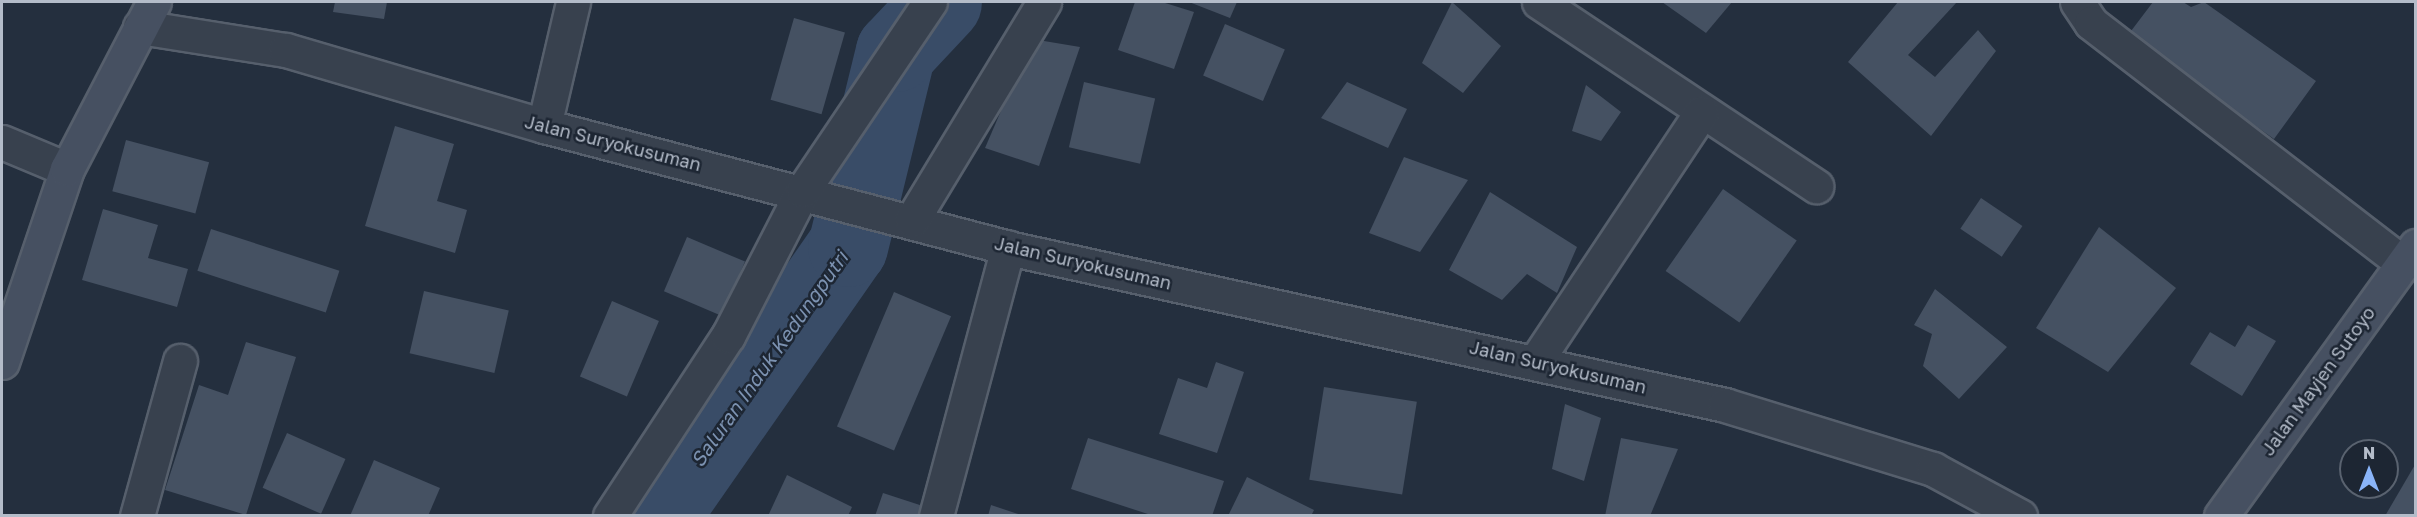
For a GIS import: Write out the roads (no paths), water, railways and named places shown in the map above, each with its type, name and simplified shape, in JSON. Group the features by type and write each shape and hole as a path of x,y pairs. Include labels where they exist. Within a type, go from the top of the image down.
{"street":[{"path":"544,126 573,2"},
{"path":"610,516 728,336 930,2"},
{"path":"912,220 1044,2"},
{"path":"1539,2 1701,113 1816,186"},
{"path":"2077,2 2091,23 2409,255"},
{"path":"2,362 67,169 147,14"},
{"name":"Jalan Suryokusuman","path":"147,14 286,50 544,126 815,194 1008,248 1536,361 1725,405 1933,470 2019,516"},
{"path":"1536,361 1701,113"},
{"path":"2,142 67,169"},
{"path":"936,516 1008,248"},
{"name":"Jalan Mayjen Sutoyo","path":"2220,516 2409,255"},
{"path":"137,516 180,361"}],"waterway":[{"name":"Saluran Induk Kedungputri","path":"660,516 848,247 896,52 942,3"}]}
